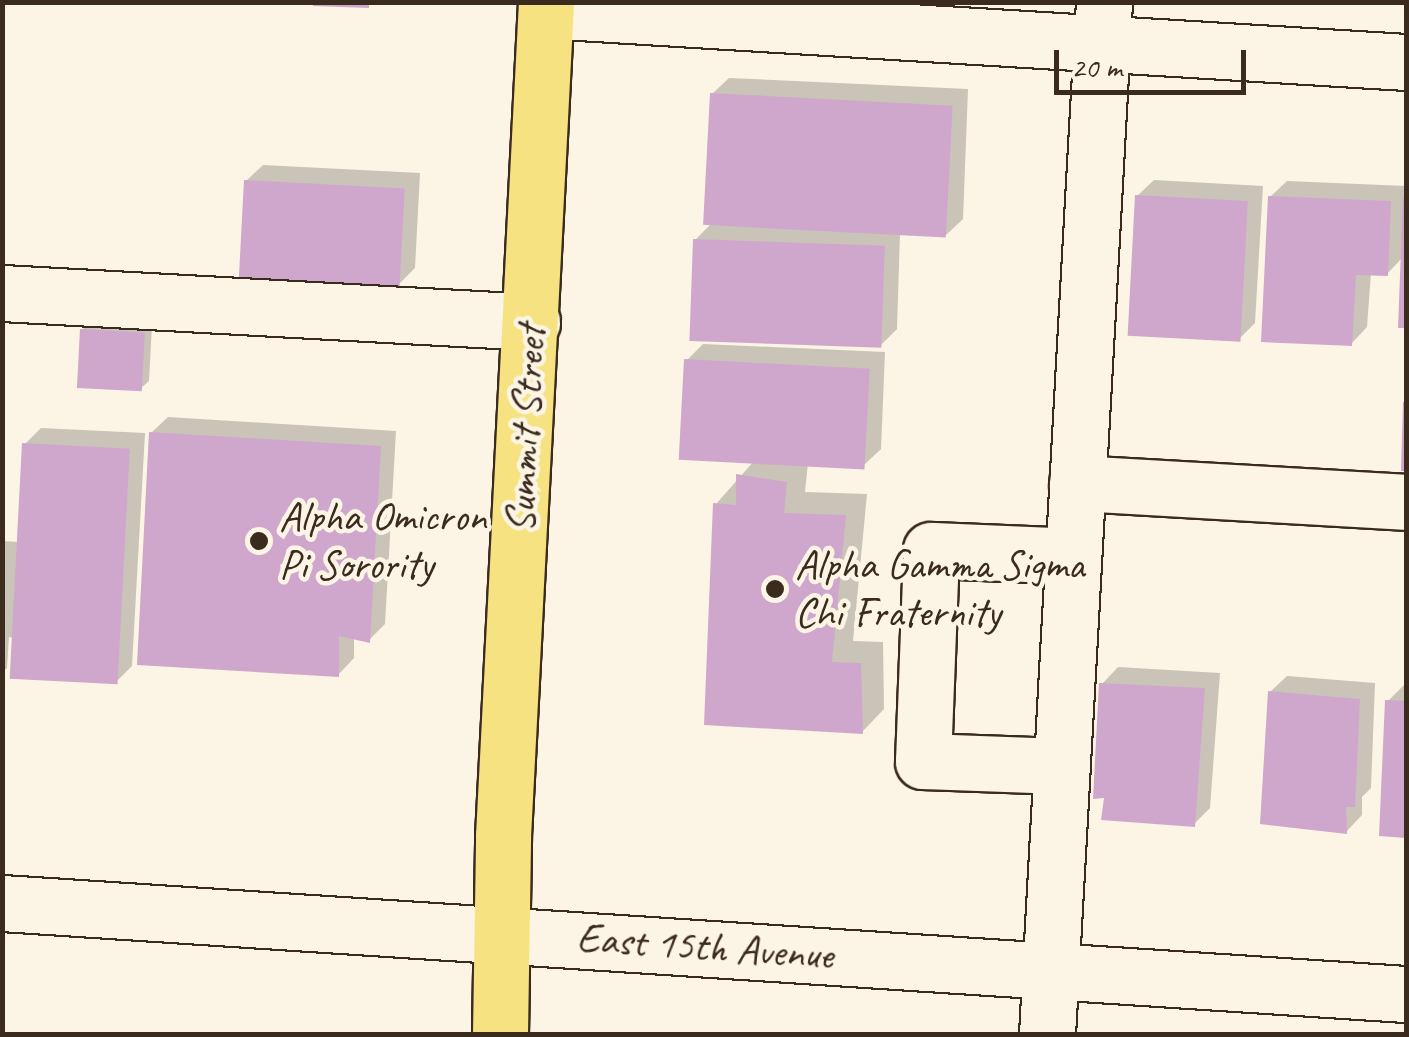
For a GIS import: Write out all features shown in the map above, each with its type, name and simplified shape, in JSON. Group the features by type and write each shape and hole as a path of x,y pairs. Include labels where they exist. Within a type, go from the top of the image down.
{"main road":[{"name":"Summit Street","path":"500,1034 504,836 546,6"}],"street":[{"path":"546,6 1102,23 1406,62"},
{"path":"1046,1034 1102,23"},
{"path":"2,293 532,322"},
{"path":"1077,483 1406,502"},
{"path":"1061,766 923,761 931,550 1073,556"},
{"name":"East 15th Avenue","path":"2,902 1406,994"}],"building":[{"path":"313,2 369,2 369,8 313,6"},
{"path":"710,93 953,106 946,238 703,225"},
{"path":"244,180 405,188 400,287 239,279"},
{"path":"1135,195 1248,201 1240,342 1128,336"},
{"path":"1268,196 1391,201 1388,276 1356,275 1352,346 1261,342"},
{"path":"1403,197 1406,328 1398,328"},
{"path":"693,239 885,246 881,348 689,341"},
{"path":"80,329 145,332 142,391 77,388"},
{"path":"684,359 870,369 864,470 679,460"},
{"path":"1406,402 1406,471 1401,471"},
{"name":"Alpha Omicron Pi Sorority","path":"149,432 381,446 370,643 339,636 339,677 137,665"},
{"path":"22,443 130,449 118,684 10,679"},
{"name":"Alpha Gamma Sigma Chi Fraternity","path":"736,474 787,482 784,513 846,515 832,662 861,663 863,734 704,725 713,503 736,505"},
{"path":"1099,683 1205,688 1195,827 1101,820 1104,798 1093,799"},
{"path":"1268,691 1360,699 1355,807 1346,807 1347,834 1260,824"},
{"path":"1385,700 1406,701 1406,838 1379,836"}],"place":[{"name":"Alpha Omicron Pi Sorority","path":"259,541"},
{"name":"Alpha Gamma Sigma Chi Fraternity","path":"775,589"}]}
